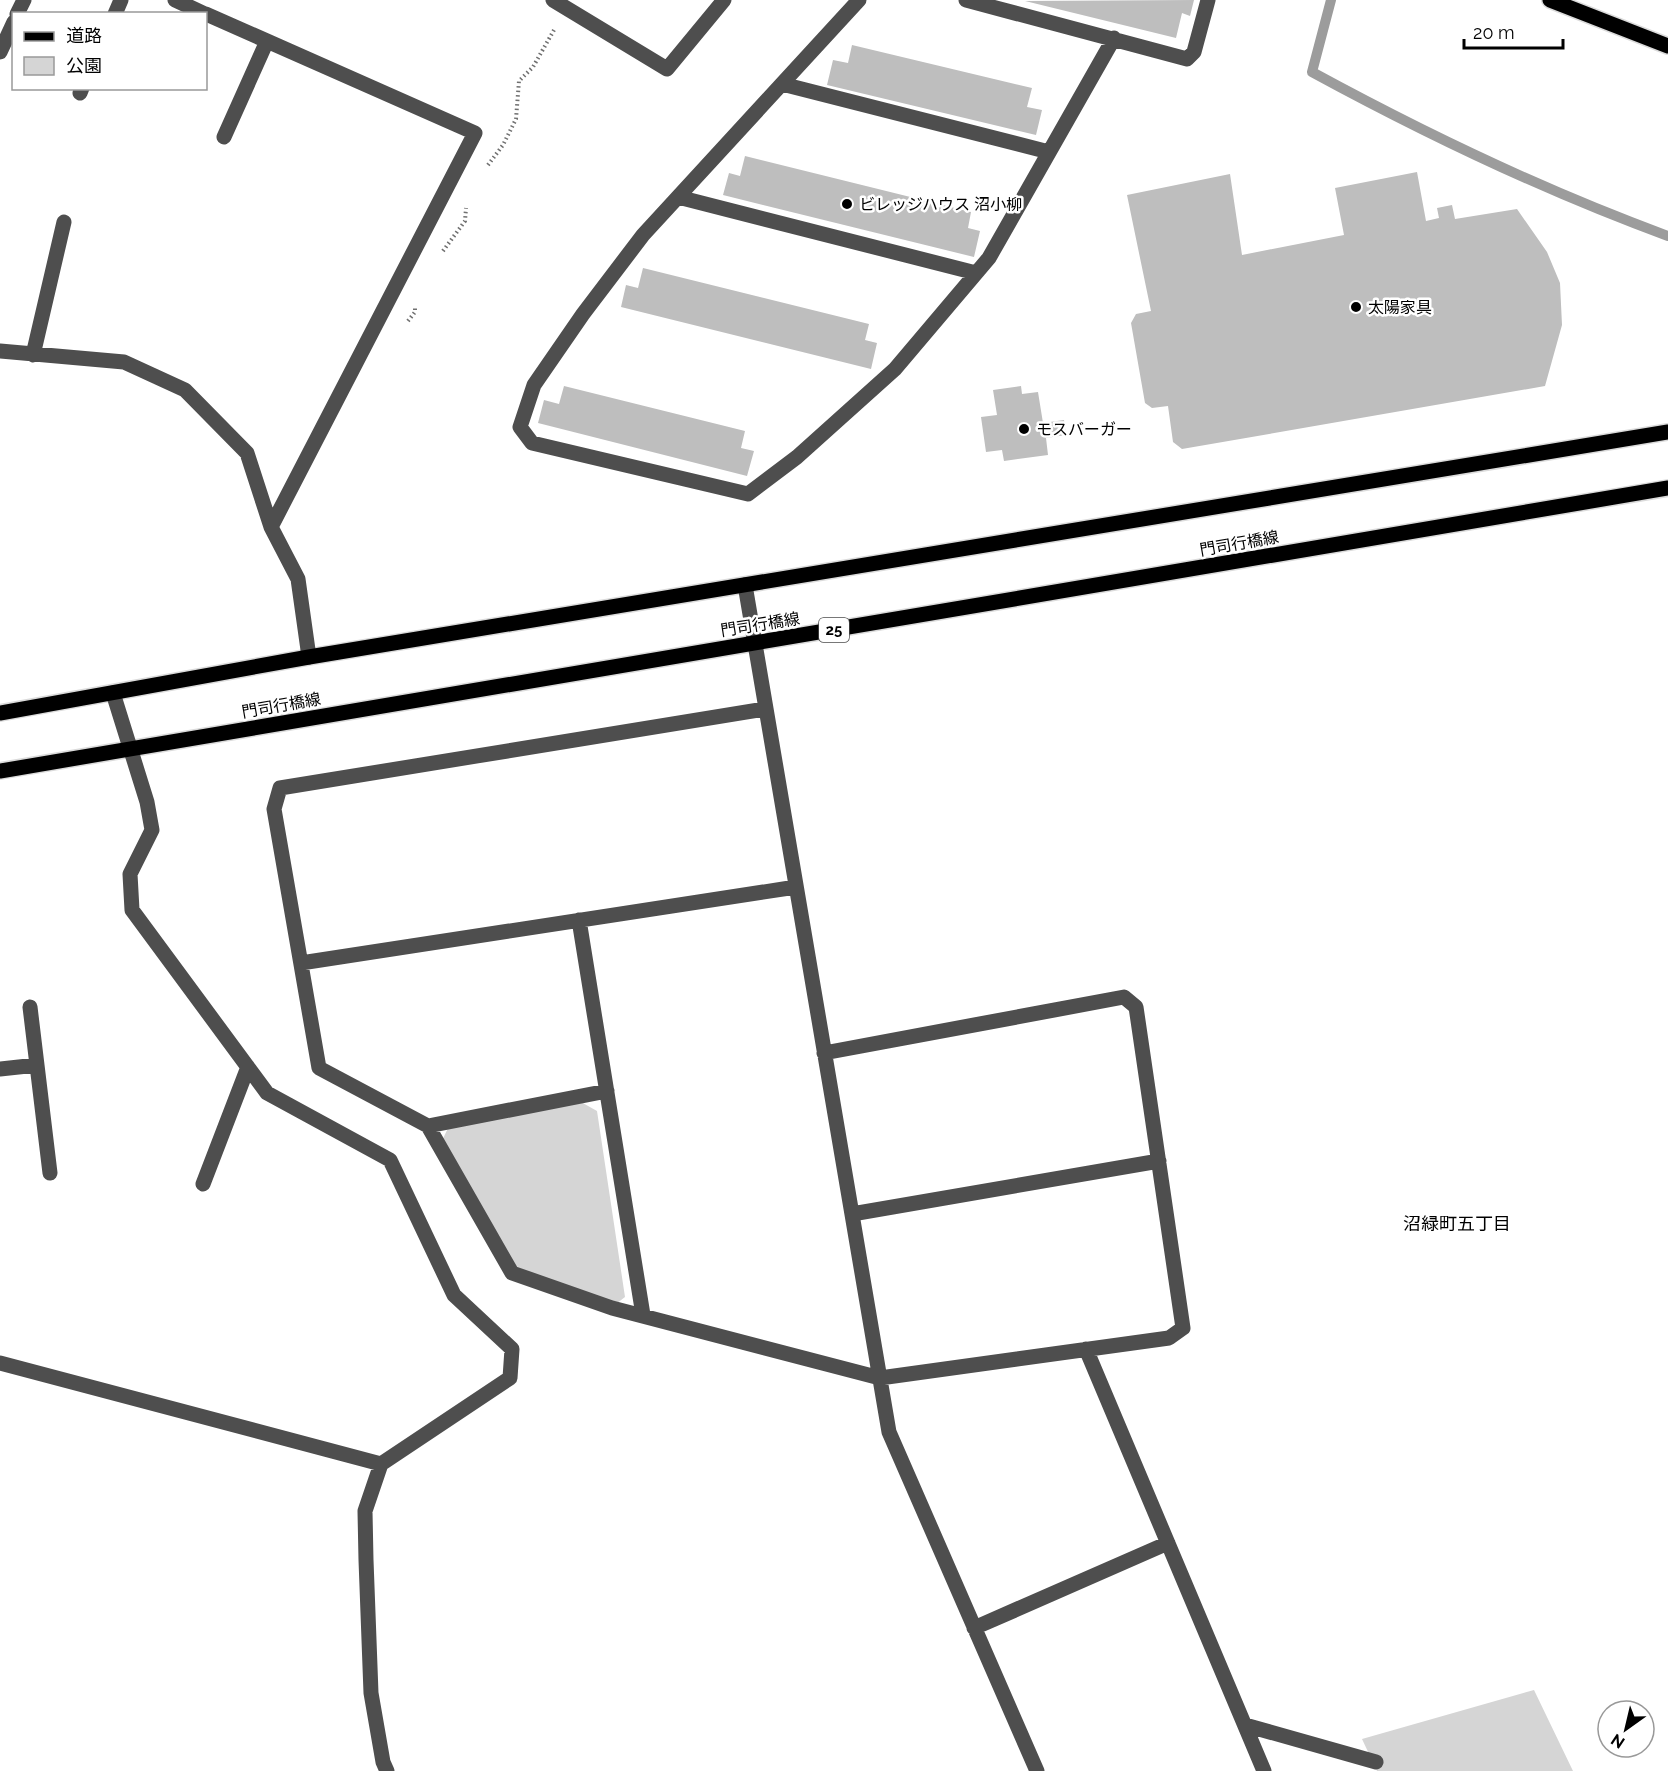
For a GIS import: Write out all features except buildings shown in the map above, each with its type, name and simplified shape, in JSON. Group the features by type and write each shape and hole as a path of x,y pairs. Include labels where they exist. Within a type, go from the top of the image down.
{"main road":[{"path":"1550,0 1668,46"},
{"path":"0,713 309,657 1668,432"},
{"name":"門司行橋線","path":"0,771 1668,488"}],"street":[{"path":"175,0 201,12"},
{"path":"553,0 667,69 724,0"},
{"path":"859,0 643,235 583,314 534,385 520,427 531,443 748,494 797,457 895,369 988,258 1114,38"},
{"path":"966,0 1187,59 1194,52 1208,0"},
{"path":"207,15 475,133 271,527"},
{"path":"0,51 12,26"},
{"path":"224,136 267,41"},
{"path":"782,84 1049,152"},
{"path":"678,197 975,273"},
{"path":"33,355 64,222"},
{"path":"0,351 124,362 184,390 247,453 271,527 298,579 309,657"},
{"path":"745,585 890,1432 1037,1771"},
{"path":"113,693 147,802 152,830 130,874 132,910 267,1093 390,1160 454,1295 512,1349 510,1378 381,1464 365,1511 371,1693 387,1771"},
{"path":"765,709 279,788 274,809 319,1068 428,1126 512,1273 612,1308 880,1378 1169,1338 1183,1329 1136,1007 1124,997 824,1053"},
{"path":"301,963 796,887"},
{"path":"579,920 643,1315"},
{"path":"30,1007 50,1173"},
{"path":"0,1069 37,1065"},
{"path":"203,1184 248,1067"},
{"path":"428,1126 607,1091"},
{"path":"852,1214 1159,1161"},
{"path":"1086,1349 1264,1771"},
{"path":"0,1363 381,1464"},
{"path":"974,1628 1168,1543"},
{"path":"1245,1725 1376,1762"}],"green space":[{"path":"581,1102 597,1111 625,1297 616,1304 515,1270 441,1143 448,1128"},
{"path":"1534,1690 1573,1771 1377,1771 1362,1739"}],"waterway":[{"path":"1331,0 1312,72 1398,117 1531,181 1668,236"}],"place":[{"name":"ビレッジハウス 沼小柳","path":"847,204"},
{"name":"太陽家具","path":"1356,307"},
{"name":"モスバーガー","path":"1024,429"}],"district":[{"name":"沼緑町五丁目","path":"1457,1224"}]}
